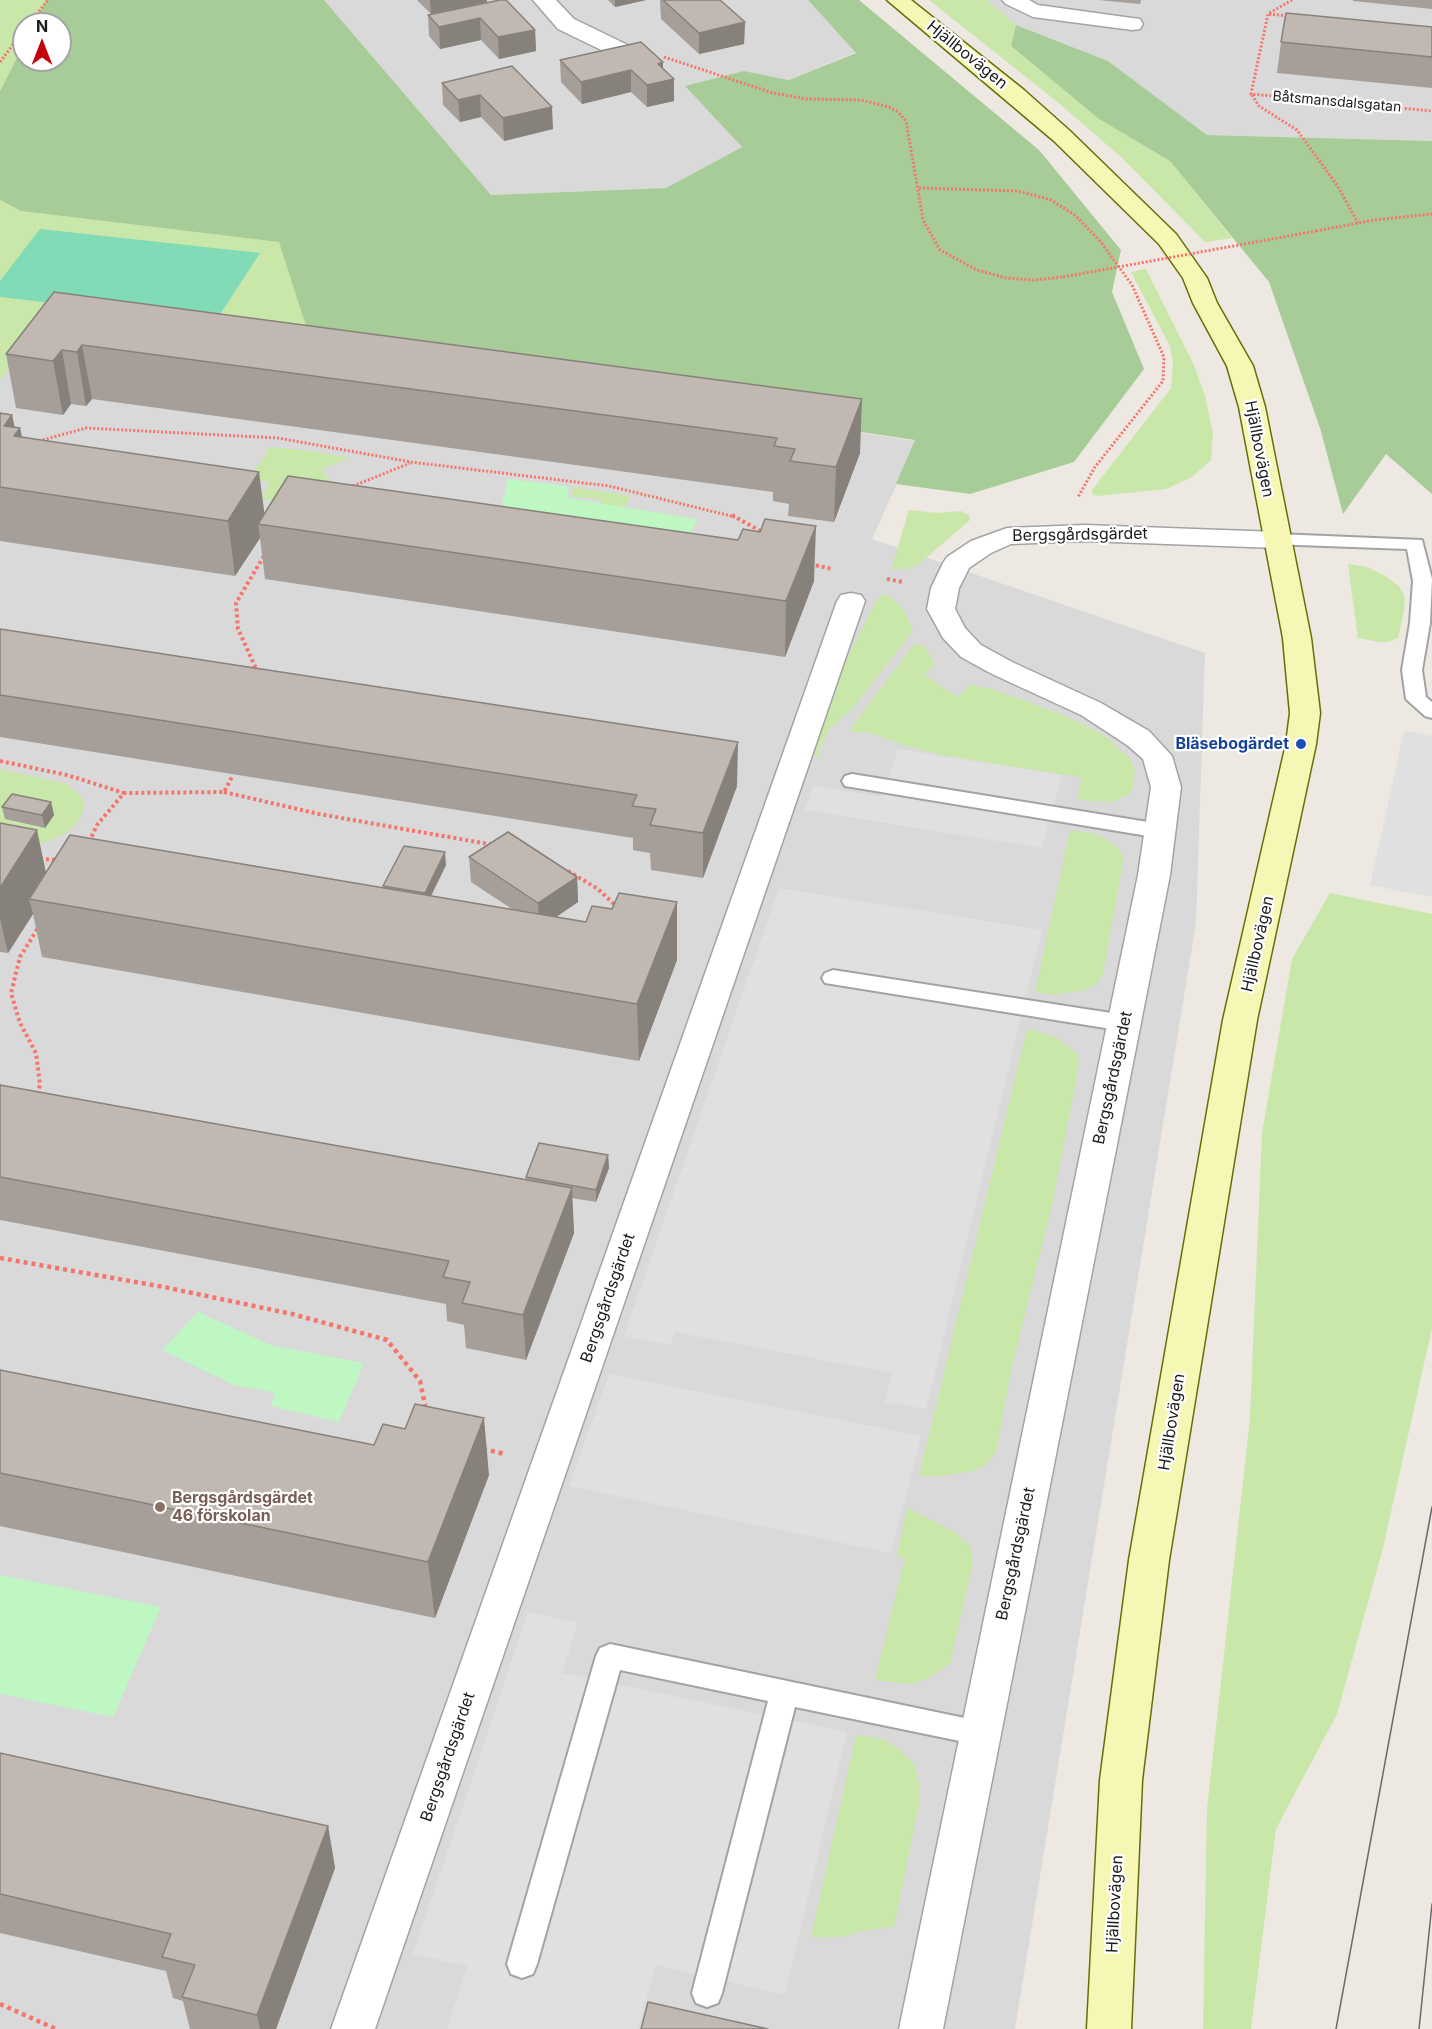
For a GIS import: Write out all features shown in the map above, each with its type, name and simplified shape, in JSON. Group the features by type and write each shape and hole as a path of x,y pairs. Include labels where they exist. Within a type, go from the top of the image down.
{"street":[{"path":"544,0 566,24 628,54"},
{"name":"Hjällbovägen","path":"898,0 1016,94 1062,136 1168,239 1195,278 1205,303 1239,366 1252,407 1298,638 1305,713 1289,806 1238,1031 1149,1560 1121,1780 1109,2029"},
{"path":"1013,0 1033,11 1132,24"},
{"name":"Bergsgårdsgärdet","path":"921,2029 1154,875 1166,787 1157,756 1138,738 1091,709 1002,668 971,651 953,632 941,609 945,588 957,562 981,547 1007,536 1084,533 1277,540"},
{"name":"Bergsgårdsgärdet","path":"353,2029 851,601"}],"lane":[{"path":"1277,540 1415,544 1423,580 1420,623 1412,670 1416,699 1432,712"},
{"path":"852,781 1160,831"},
{"path":"833,978 1124,1023"},
{"path":"522,1964 610,1656 980,1733"},
{"path":"707,1994 784,1693"}],"path":[{"path":"38,12 48,0"},
{"path":"1268,14 1292,0"},
{"path":"1268,14 1291,17"},
{"name":"Båtsmansdalsgatan","path":"1268,14 1251,94 1432,111"},
{"path":"0,62 12,46"},
{"path":"628,54 652,53 773,93 807,99 861,100 890,107 906,121 923,220 929,234 940,250 953,259 977,270 1006,278 1034,280 1063,277 1358,223 1432,214"},
{"path":"1251,94 1259,106 1297,130 1337,185 1358,223"},
{"path":"919,188 1018,191 1036,194 1061,205 1100,241 1132,285 1164,357 1163,381 1095,466 1078,497 1084,533"},
{"path":"30,443 50,440 86,428 278,438 411,462 609,486 732,515 760,530 767,539"},
{"path":"350,488 390,473 411,462"},
{"path":"258,673 238,629 236,603 267,551"},
{"path":"804,563 861,575 851,601"},
{"path":"0,761 67,775 124,793 224,792 319,814 505,847"},
{"path":"224,792 233,775"},
{"path":"88,843 97,825 124,793"},
{"path":"34,859 68,861"},
{"path":"558,866 598,889 622,911"},
{"path":"34,1104 40,1085 36,1053 20,1023 11,993 20,957 41,924"},
{"path":"0,1258 164,1287 280,1311 387,1340 420,1381 427,1414"},
{"path":"474,1446 549,1465"},
{"path":"0,2004 56,2029"}],"shaded area":[{"path":"324,0 808,0 856,52 789,80 744,71 686,86 742,147 666,188 491,195"},
{"path":"984,0 1432,0 1432,141 1207,135 1108,61 1016,25"},
{"path":"45,323 314,351 916,441 872,539 1205,653 1196,923 1015,2029 0,2029 0,380"},
{"path":"1404,731 1432,736 1432,897 1370,885"},
{"path":"898,749 1062,775 1042,848 805,810 813,786 882,797"},
{"path":"779,888 1042,930 926,1409 885,1402 892,1373 675,1332 670,1345 624,1336"},
{"path":"609,1374 921,1436 891,1553 569,1486"},
{"path":"528,1613 578,1622 562,1673 847,1732 785,1995 656,1965 638,2029 447,2029 467,1966 413,1954"}],"green space":[{"path":"0,0 46,0 40,12 12,12 12,68 0,91"},
{"path":"46,0 324,0 491,195 666,188 742,147 685,86 744,71 789,80 856,53 808,0 859,0 1039,150 1121,250 1112,292 1144,369 1074,462 970,494 896,484 915,440 314,351 279,242 21,211 0,200 0,91 12,68 12,72 72,72 72,12 40,12"},
{"path":"929,0 987,0 1016,25 1011,46 1099,119 1170,161 1232,238 1205,242 1121,157 1060,104"},
{"path":"1016,25 1108,61 1207,135 1432,141 1432,494 1386,454 1343,514 1320,428 1269,282 1170,161 1099,119 1011,46"},
{"path":"0,200 21,211 280,242 314,351 46,323 0,380"},
{"path":"40,229 260,253 215,322 0,297 0,281"},
{"path":"1146,269 1194,365 1205,396 1213,433 1211,460 1192,477 1166,489 1098,496 1092,494 1092,490 1171,388 1173,364 1170,346 1131,272"},
{"path":"268,447 312,451 350,458 321,469 333,484 285,500 272,501 262,499 269,482 246,479 266,455"},
{"path":"508,479 567,486 569,498 697,519 684,551 499,519"},
{"path":"573,487 630,496 615,527 600,499 574,497"},
{"path":"909,510 938,513 961,511 969,515 970,520 918,565 906,569 891,569"},
{"path":"1348,564 1367,567 1399,586 1405,597 1398,638 1389,642 1380,642 1358,638"},
{"path":"883,594 890,597 905,611 913,631 852,709 829,729 818,752 821,757 809,754 806,739 877,599"},
{"path":"915,643 925,647 935,665 924,675 957,697 970,685 992,689 1063,715 1103,734 1130,759 1135,771 1133,788 1129,794 1112,802 1077,800 1082,779 1080,777 946,756 906,746 871,733 849,731"},
{"path":"0,769 67,784 80,795 83,801 84,810 76,824 64,834 41,844 0,847"},
{"path":"1070,830 1092,833 1104,838 1116,846 1122,854 1123,862 1103,974 1097,984 1085,990 1052,995 1035,992"},
{"path":"1330,893 1432,914 1432,1328 1383,1548 1337,1714 1276,1829 1251,2029 1203,2029 1207,1809 1250,1418 1262,1133 1292,959"},
{"path":"1027,1029 1055,1037 1077,1054 1079,1065 1053,1201 1011,1371 996,1452 987,1464 974,1471 940,1476 919,1476"},
{"path":"198,1312 273,1346 364,1363 339,1422 271,1406 275,1392 236,1386 162,1350"},
{"path":"907,1508 955,1532 970,1546 973,1562 950,1664 926,1679 911,1684 875,1680 905,1558 897,1556"},
{"path":"0,1575 161,1607 113,1717 0,1694"},
{"path":"856,1735 883,1739 901,1750 914,1764 919,1782 919,1804 894,1927 861,1931 842,1937 811,1937"}],"building":[{"path":"506,0 535,30 498,37 480,18 439,27 428,15"},
{"path":"663,0 720,0 745,22 699,33"},
{"path":"1286,13 1432,27 1432,57 1281,42"},
{"path":"641,42 663,62 658,64 674,79 647,85 631,70 581,82 560,60"},
{"path":"512,66 552,107 503,118 480,95 458,100 442,83"},
{"path":"54,292 862,399 836,467 790,461 795,449 774,446 777,438 82,345 77,352 62,350 53,361 6,354"},
{"path":"0,413 12,415 4,426 20,428 14,436 259,472 228,521 0,487"},
{"path":"288,476 738,540 743,529 760,532 765,519 816,526 786,601 258,524"},
{"path":"0,629 738,742 703,833 650,825 656,809 632,806 637,795 0,695"},
{"path":"12,794 51,802 42,815 2,807"},
{"path":"0,823 37,830 0,888"},
{"path":"508,832 577,877 538,903 469,857"},
{"path":"70,835 586,922 592,906 612,909 619,893 677,902 637,1004 29,899"},
{"path":"404,846 445,852 425,893 383,886"},
{"path":"0,1085 572,1188 523,1315 462,1303 470,1282 443,1277 449,1261 0,1177"},
{"path":"539,1143 608,1155 596,1190 526,1177"},
{"path":"0,1370 374,1445 383,1424 405,1429 415,1404 484,1418 428,1562 0,1473"},
{"path":"0,1753 328,1826 257,2015 182,1997 195,1965 162,1957 171,1934 0,1894"},
{"path":"648,2002 768,2029 641,2029"}],"tram line":[{"path":"1336,2029 1432,1507"},
{"path":"1419,2029 1432,1904"}],"place":[{"name":"Bläsebogärdet","path":"1301,744"},
{"name":"Bergsgårdsgärdet 46 förskolan","path":"160,1507"}]}
